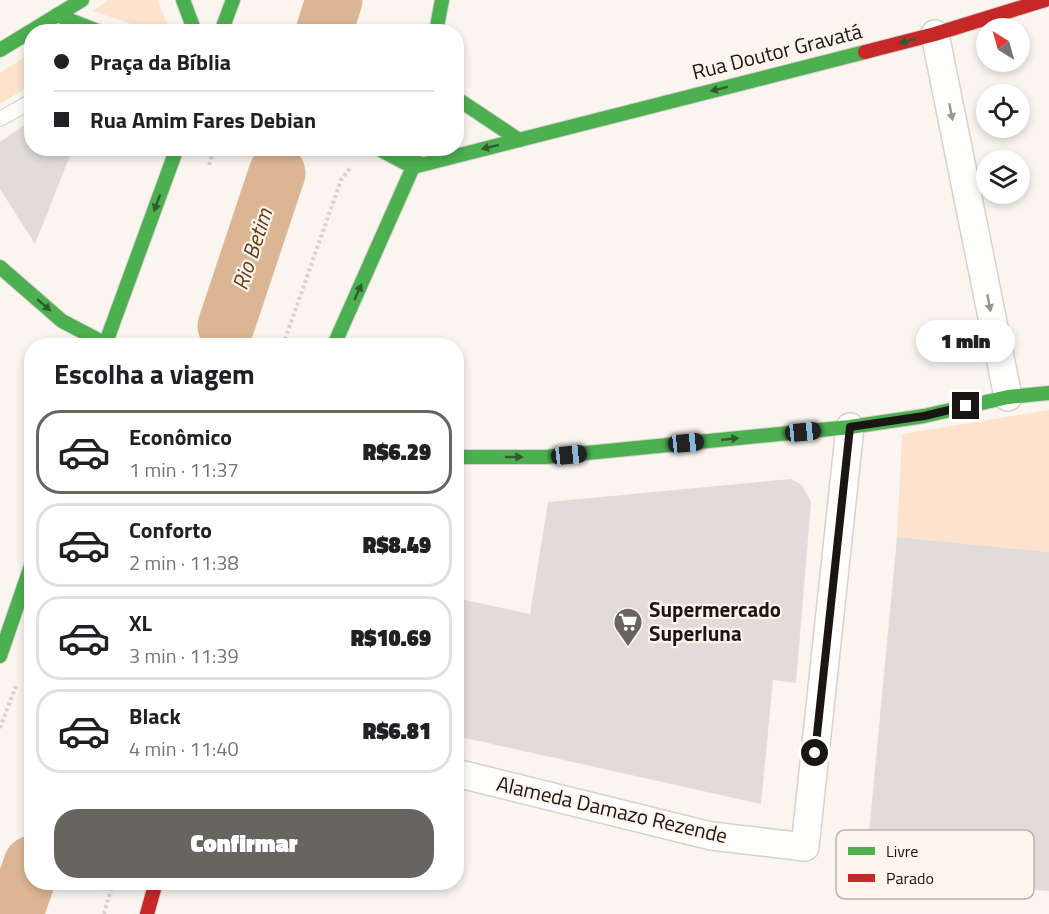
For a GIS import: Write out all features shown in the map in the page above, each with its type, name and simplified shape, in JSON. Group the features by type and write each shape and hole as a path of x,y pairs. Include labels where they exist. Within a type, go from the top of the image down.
{"main road":[{"path":"42,24 82,0"},
{"path":"183,0 192,24"},
{"path":"224,24 233,0"},
{"path":"438,24 442,0"},
{"name":"Rua Doutor Gravatá","path":"464,154 935,34 1045,0"},
{"path":"57,15 80,24"},
{"path":"0,50 24,35"},
{"path":"464,103 519,140"},
{"path":"109,338 174,156"},
{"path":"392,156 413,167"},
{"path":"337,338 413,167 415,156"},
{"name":"Rua Doutor Gravatá","path":"413,167 456,156"},
{"path":"0,267 62,321 93,338"},
{"path":"464,457 546,457 850,427 924,416 1008,397 1049,393"},
{"path":"0,656 24,586"},
{"path":"147,914 154,890"}],"street":[{"path":"935,34 1008,397"},
{"name":"Alameda Damazo Rezende","path":"464,775 711,836 805,847 850,427"}],"lane":[{"path":"0,118 24,105"}],"path":[{"path":"285,338 341,180 352,164"},
{"path":"104,914 112,890"}],"shaded area":[{"path":"108,0 157,0 168,24 131,24 93,11"},
{"path":"24,58 24,89 0,104 0,73"},
{"path":"1049,410 1049,552 897,537 902,434"}],"building":[{"path":"24,126 24,156 70,156 35,244 0,189 0,142"},
{"name":"Supermercado Superluna","path":"791,479 802,485 811,502 796,683 773,680 761,804 464,738 464,600 530,614 548,502"},
{"path":"897,537 1049,552 1049,891 1034,890 1034,830 869,830"}],"waterway":[{"name":"Rio Betim","path":"326,24 334,0"},
{"name":"Rio Betim","path":"226,326 277,173"},
{"name":"Rio Betim","path":"15,914 24,888"}],"traffic: fast":[{"path":"43,24 82,0"},
{"path":"183,0 192,24"},
{"path":"224,24 233,0"},
{"path":"438,24 442,0"},
{"path":"57,15 80,24"},
{"path":"0,50 24,35"},
{"path":"464,154 865,52"},
{"path":"464,103 519,140"},
{"path":"108,338 174,156"},
{"path":"392,156 413,167 456,156"},
{"path":"337,338 413,167 415,156"},
{"path":"0,267 62,321 95,338"},
{"path":"464,457 546,457 850,427 924,416 1008,397 1049,393"},
{"path":"0,656 24,586"}],"traffic: jam":[{"path":"865,52 935,34 1045,0"},
{"path":"147,914 154,890"}],"place":[{"name":"Supermercado Superluna","path":"628,648"}],"route":[{"path":"815,753 850,427 924,416 966,406"}]}
